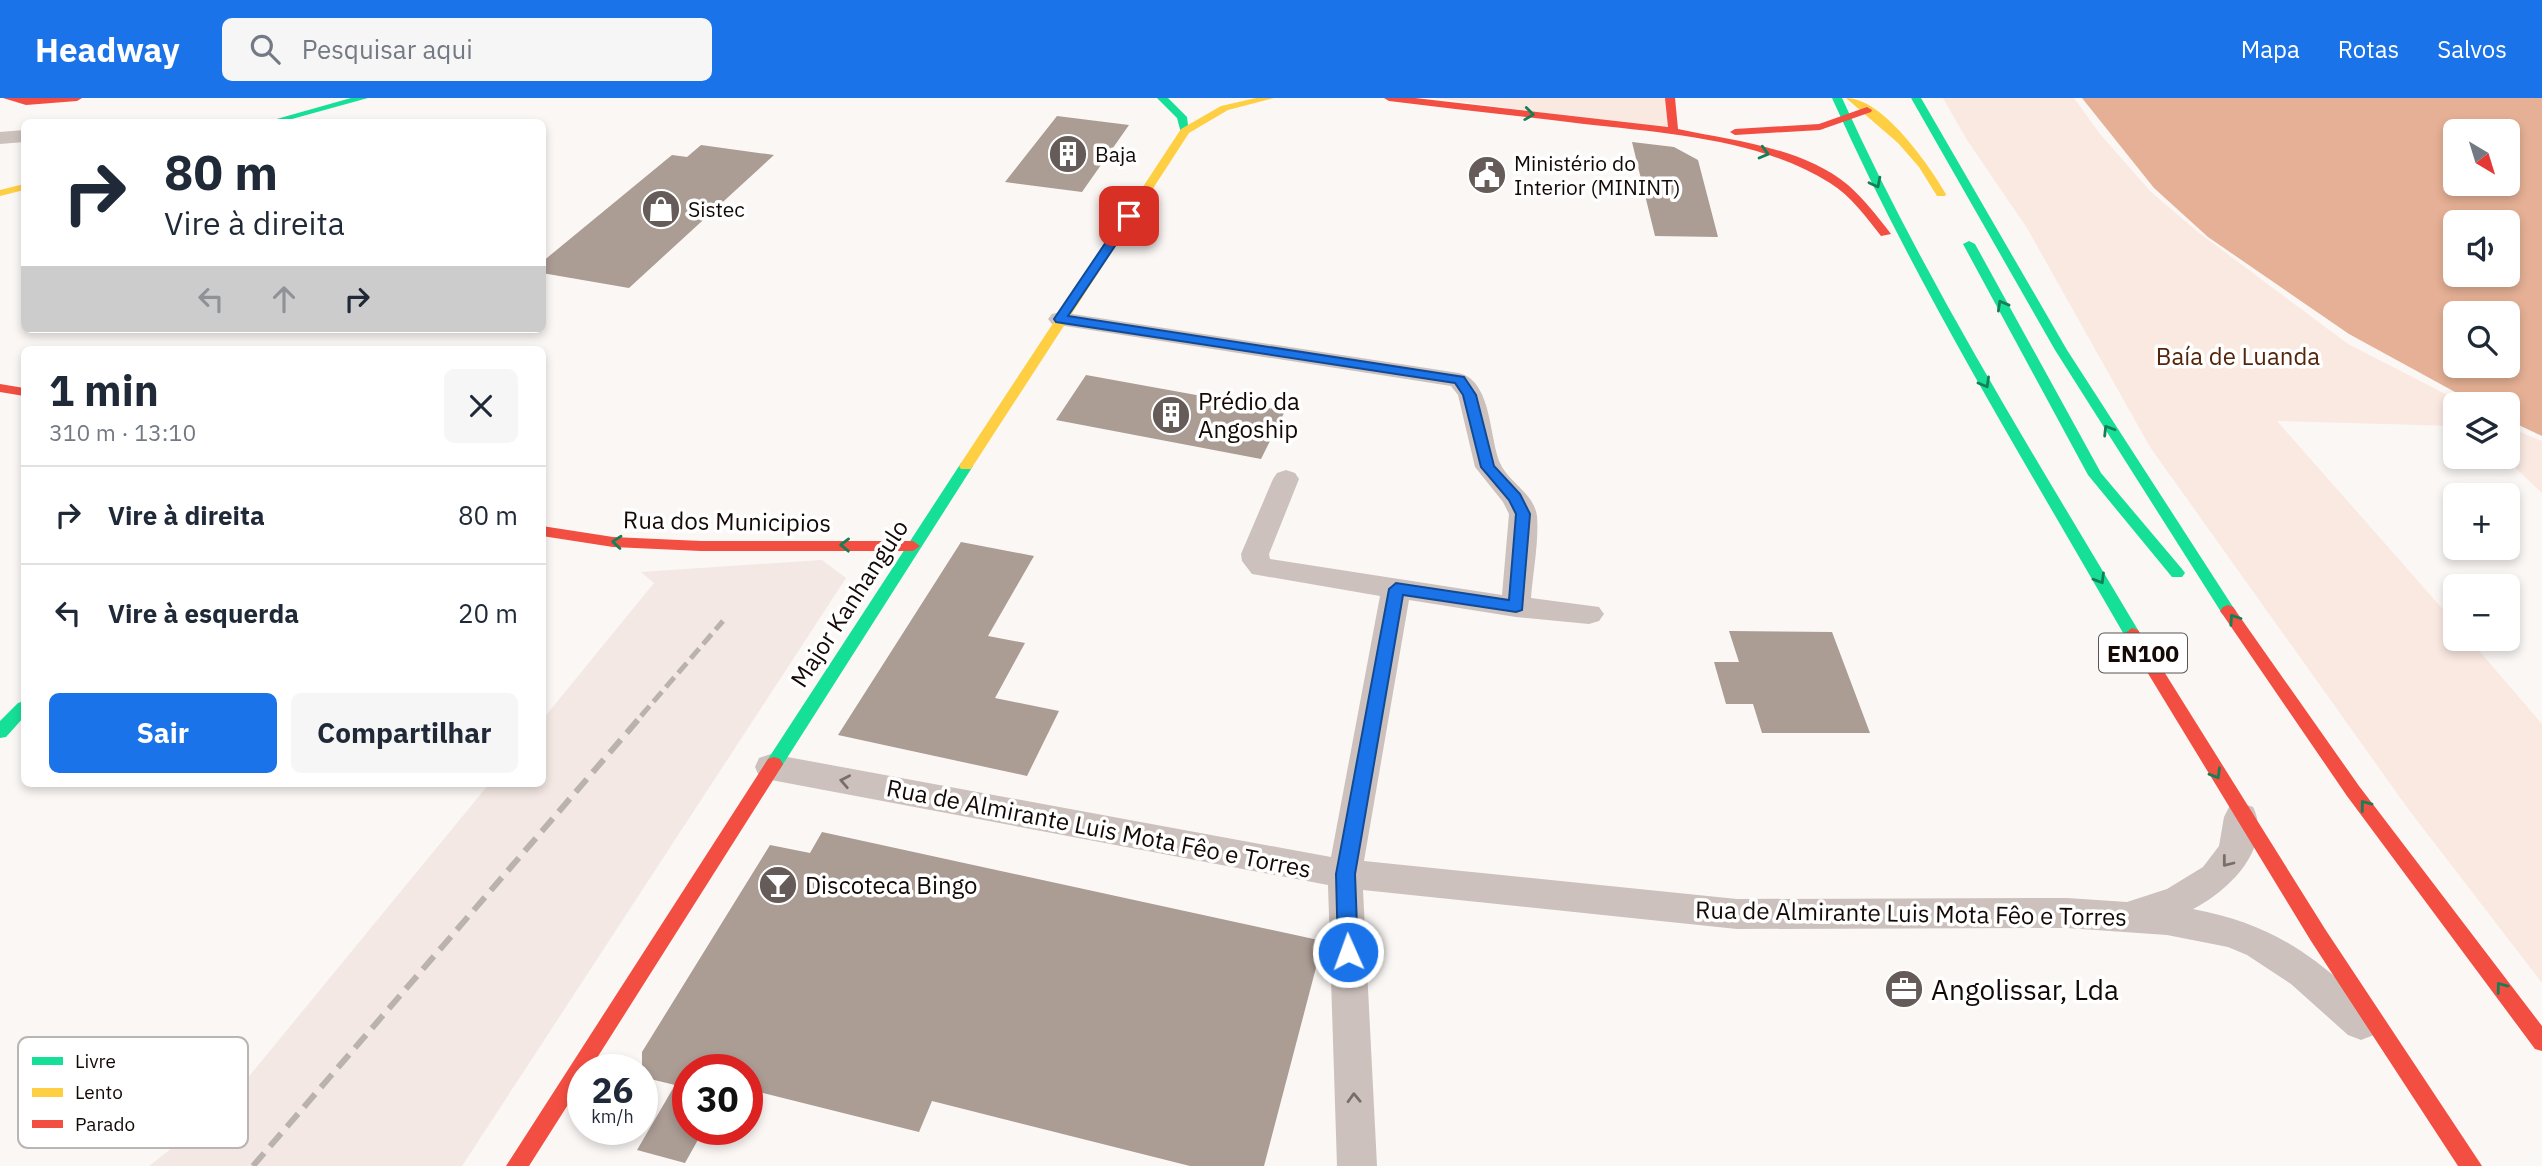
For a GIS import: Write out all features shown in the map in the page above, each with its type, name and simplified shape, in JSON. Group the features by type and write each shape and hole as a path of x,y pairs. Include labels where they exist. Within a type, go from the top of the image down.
{"main road":[{"path":"8,98 26,102 77,98"},
{"path":"282,119 363,98"},
{"path":"1162,98 1182,117 1185,131"},
{"path":"1389,98 1674,131 1785,131 1846,121 1883,98"},
{"path":"1670,98 1674,131"},
{"name":"EN100","path":"1837,98 1933,294 2242,817 2392,1051 2471,1166"},
{"path":"1851,98 1894,127 1923,160 1950,209"},
{"path":"1916,98 2075,377 2128,462 2328,755 2542,1042"},
{"path":"1189,100 1259,99"},
{"name":"Major Kanhangulo","path":"517,1166 913,546 1185,131 1199,120 1259,99"},
{"path":"1674,131 1789,160 1832,179 1854,195 1933,294"},
{"path":"0,193 21,188"},
{"path":"1963,233 2095,475 2190,589"},
{"path":"0,388 21,392"},
{"name":"Rua dos Municipios","path":"546,532 613,542 701,546 913,546"},
{"path":"2207,610 2328,755"},
{"path":"0,732 21,710"}],"street":[{"path":"0,138 21,136"},
{"path":"1060,319 1459,380 1470,395 1488,467 1515,498 1523,514 1516,607"},
{"path":"1286,479 1255,554 1256,561 1262,567 1516,607 1589,614"},
{"path":"1357,1166 1345,874 1396,589"},
{"name":"Rua de Almirante Luis Mota Fêo e Torres","path":"771,767 1345,874 1737,914 2067,913 2167,920 2231,932 2260,944 2304,972 2392,1051"},
{"path":"2125,917 2192,895 2215,878 2235,852 2242,817"}],"shaded area":[{"path":"2082,98 2542,98 2542,436 2520,426 2520,392 2455,392 2349,334 2208,237 2154,188"},
{"path":"822,560 846,578 462,1166 149,1166 172,1148 248,1148 248,1078 487,787 546,787 546,715 654,583 641,572"}],"green space":[{"path":"1435,98 1670,98 1673,131"},
{"name":"Baía de Luanda","path":"1943,98 2074,98 2100,134 2151,192 2198,232 2348,344 2443,393 2443,426 2277,421 2443,609 2443,651 2479,651 2542,724 2542,983 2409,810 2150,447 2027,228 1967,140"},
{"path":"2520,432 2542,441 2542,493 2517,469 2520,469"}],"building":[{"name":"Baja","path":"1057,116 1129,125 1082,192 1005,182"},
{"path":"1632,142 1674,147 1698,160 1718,237 1655,236"},
{"name":"Sistec","path":"701,145 774,155 629,288 546,274 546,259 672,155 687,157"},
{"name":"Prédio da Angoship","path":"1086,375 1285,411 1261,459 1056,420"},
{"path":"961,542 1034,556 988,636 1025,643 995,698 1059,711 1027,776 838,735"},
{"path":"1729,631 1832,632 1870,733 1762,733 1753,704 1726,704 1714,662 1739,662"},
{"path":"822,832 1323,941 1264,1166 1190,1166 932,1101 919,1132 763,1093 763,1054 672,1054 672,1084 658,1081 658,1054 642,1052 770,845 810,853"},
{"path":"672,1090 672,1145 695,1145 685,1163 637,1150 640,1145 658,1145 658,1114"}],"railway":[{"path":"641,716 723,621"},
{"path":"253,1166 643,714"}],"traffic: fast":[{"path":"282,119 363,98"},
{"path":"1162,98 1182,117 1185,131"},
{"path":"1837,98 1874,180 1941,307 2132,634"},
{"path":"1916,98 2061,350 2228,611"},
{"path":"1969,244 2095,475 2177,573"},
{"path":"774,764 966,466"},
{"path":"0,732 21,710"}],"traffic: slow":[{"path":"966,466 1185,131 1225,108 1269,98"},
{"path":"1851,98 1902,140 1923,165 1941,194"},
{"path":"0,193 21,188"}],"traffic: jam":[{"path":"8,98 26,102 77,98"},
{"path":"1389,98 1673,131 1670,98"},
{"path":"1735,132 1820,127 1867,110"},
{"path":"1673,131 1758,149 1819,171 1851,194 1885,234"},
{"path":"0,388 21,392"},
{"path":"546,532 613,542 701,546 913,546"},
{"path":"2228,611 2353,791 2542,1042"},
{"path":"2132,634 2318,935 2471,1166"},
{"path":"517,1166 774,764"}],"place":[{"name":"Baja","path":"1068,154"},
{"name":"Ministério do Interior (MININT)","path":"1487,175"},
{"name":"Sistec","path":"661,209"},
{"name":"Prédio da Angoship","path":"1171,415"},
{"name":"Discoteca Bingo","path":"778,885"},
{"name":"Angolissar, Lda","path":"1904,989"}],"route":[{"path":"1129,216 1060,319 1338,363 1452,377 1464,384 1470,395 1488,467 1515,498 1523,514 1516,607 1396,589 1345,874 1348,952"}]}
